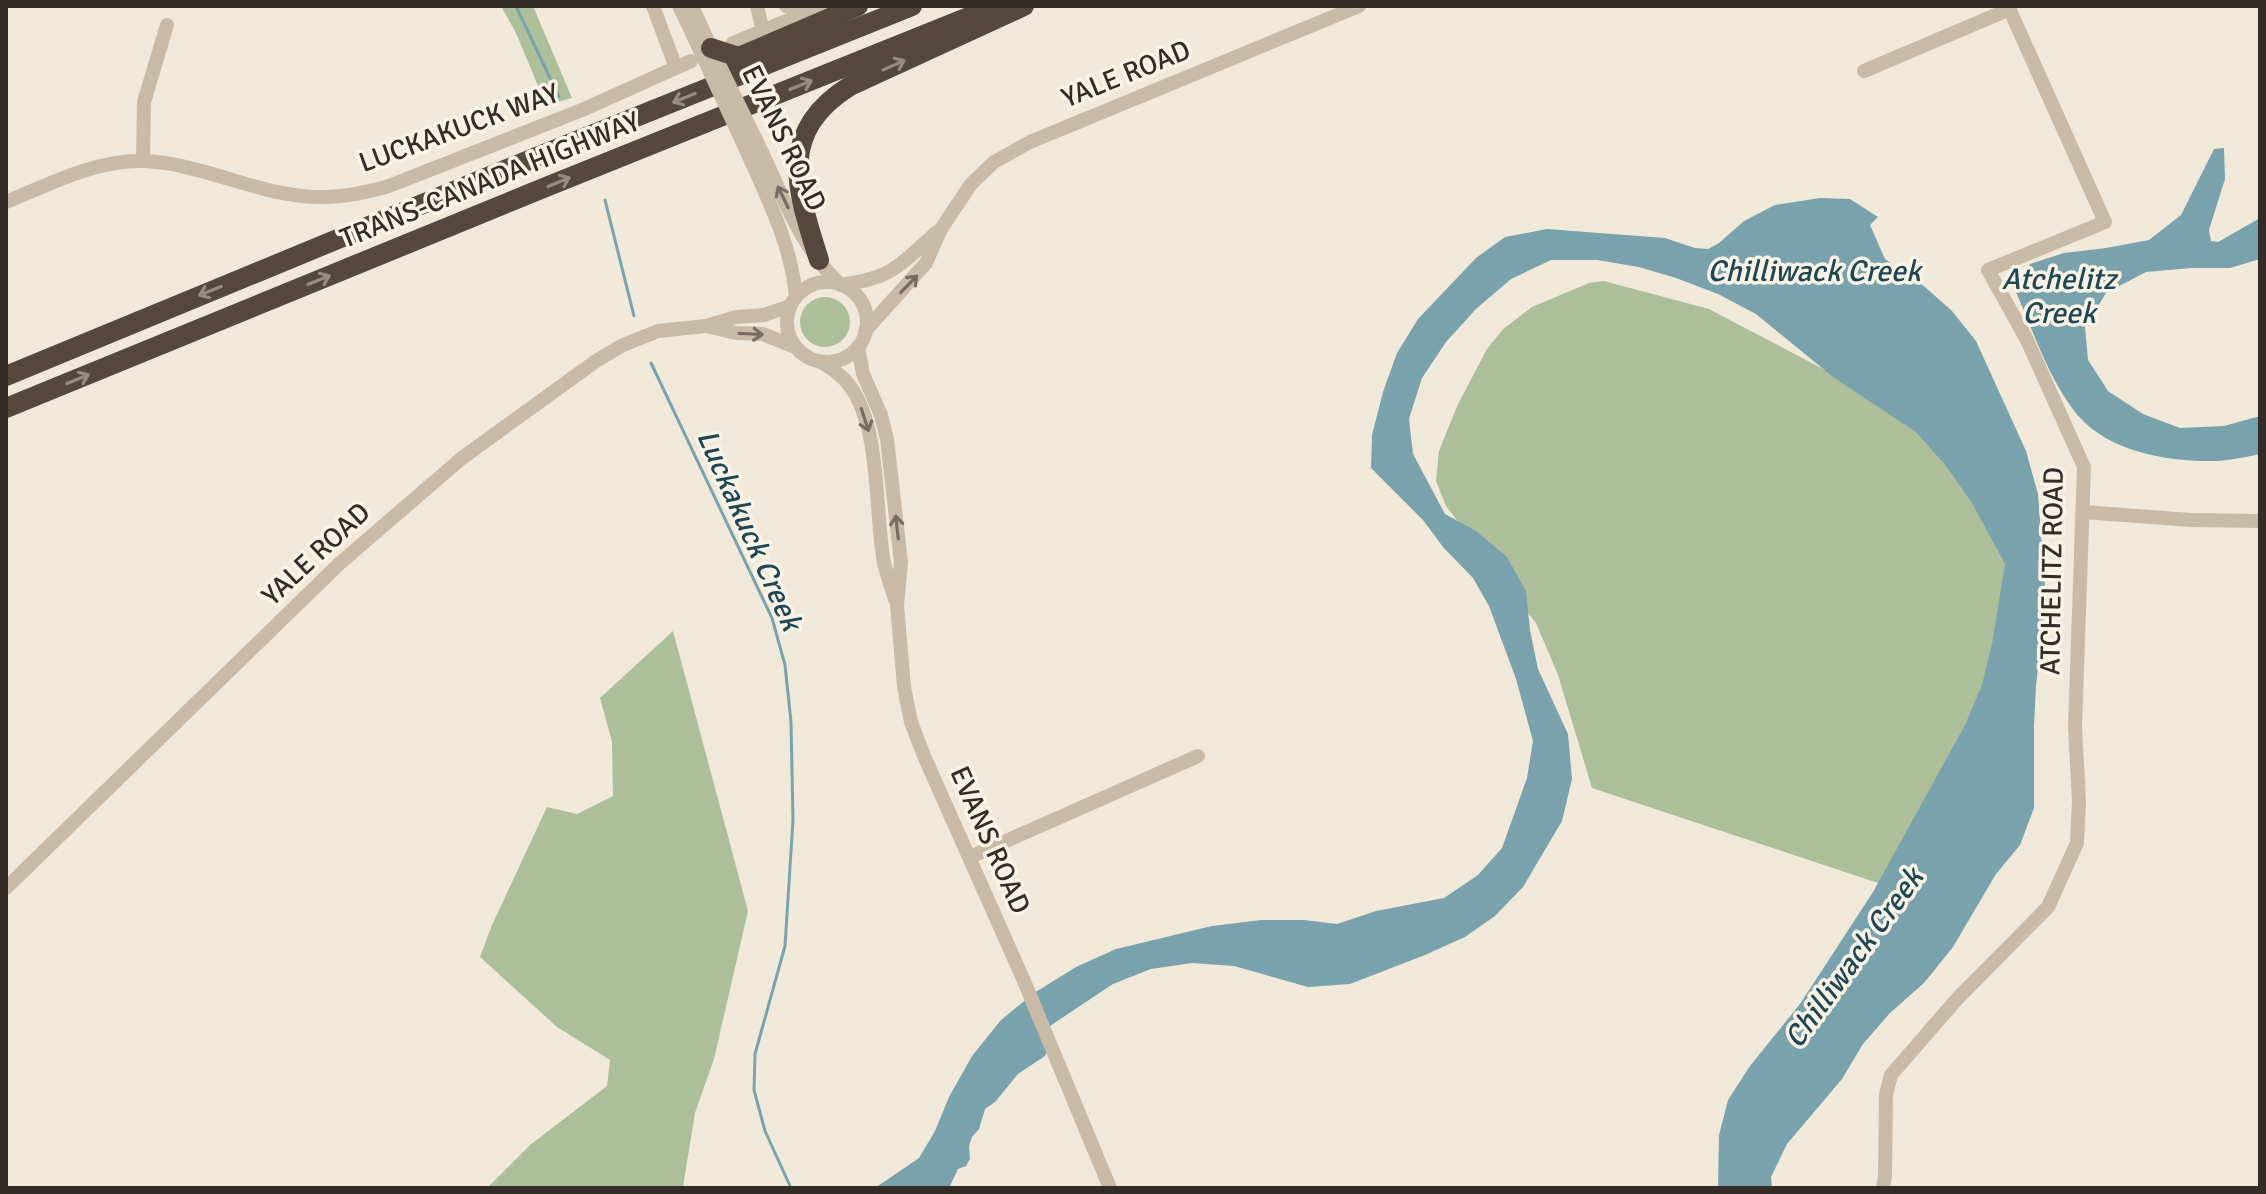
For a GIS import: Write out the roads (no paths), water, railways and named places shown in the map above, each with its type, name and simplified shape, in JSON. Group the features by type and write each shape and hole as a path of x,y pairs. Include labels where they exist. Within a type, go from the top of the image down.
{"highway":[{"path":"711,48 726,60 858,6"},
{"name":"TRANS-CANADA HIGHWAY","path":"6,376 912,6"},
{"name":"TRANS-CANADA HIGHWAY","path":"6,408 996,6"},
{"path":"819,260 797,175 801,145 814,116 834,96 850,86 1024,6"}],"street":[{"path":"653,6 676,68"},
{"name":"EVANS ROAD","path":"679,6 711,48"},
{"name":"EVANS ROAD","path":"692,6 697,31 726,60 794,270 793,302"},
{"path":"757,6 763,31"},
{"path":"786,6 817,9"},
{"name":"YALE ROAD","path":"865,331 926,263 941,229 971,184 994,162 1027,143 1359,6"},
{"path":"1864,71 2009,8"},
{"name":"ATCHELITZ ROAD","path":"1883,1188 1886,1095 1891,1075 1957,999 2048,907 2077,843 2079,801 2075,727 2084,467 2027,340 1988,270 2105,222 2009,8"},
{"path":"726,60 763,31 817,9"},
{"path":"143,161 144,102 167,25"},
{"name":"LUCKAKUCK WAY","path":"6,202 106,164 143,161 181,165 290,194 323,197 356,194 389,186 582,110 691,61"},
{"name":"EVANS ROAD","path":"754,151 802,235 841,285"},
{"name":"YALE ROAD","path":"841,285 871,281 890,273 941,229"},
{"path":"826,282 841,285 859,298 864,308 865,331 858,347 830,362 806,356 795,347 787,327 793,302 814,284 826,282"},
{"name":"YALE ROAD","path":"6,888 339,564 462,458 596,361 623,345 658,331 764,315 793,302"},
{"name":"YALE ROAD","path":"706,326 736,333 763,334 795,347"},
{"name":"EVANS ROAD","path":"858,347 863,374 881,415 887,439 901,562 897,605 904,687 911,722 1110,1188"},
{"name":"EVANS ROAD","path":"819,361 846,381 866,420 885,565 897,605"},
{"path":"2083,512 2191,520 2260,521"},
{"path":"970,857 1198,756"}],"water":[{"name":"Atchelitz Creek","path":"2224,148 2225,179 2209,230 2211,241 2218,242 2260,218 2260,259 2230,268 2146,272 2106,293 2085,327 2088,360 2108,391 2143,414 2180,428 2224,426 2260,416 2260,454 2222,461 2198,461 2137,451 2101,435 2072,408 2048,367 2016,292 2030,264 2064,253 2149,240 2181,215 2214,149"},
{"name":"Chilliwack Creek","path":"1820,198 1850,199 1878,217 1870,225 1885,259 1925,287 1952,311 1976,341 2026,451 2038,494 2046,600 2036,685 2034,808 2020,845 1996,874 1953,947 1924,983 1889,1014 1863,1044 1842,1079 1787,1144 1771,1177 1772,1188 1718,1188 1719,1135 1728,1100 1750,1066 1800,1004 1873,892 1965,725 1982,685 2005,564 1972,503 1946,466 1916,432 1833,377 1756,314 1718,294 1639,267 1597,260 1551,260 1511,279 1476,309 1446,342 1422,378 1409,419 1413,454 1445,514 1476,531 1507,557 1526,591 1538,669 1568,734 1572,779 1562,821 1523,887 1495,916 1465,937 1350,984 1308,987 1234,966 1192,963 1151,969 1113,984 1050,1026 1049,1047 1045,1056 1018,1074 995,1102 985,1109 979,1129 969,1146 970,1159 966,1166 958,1169 949,1188 875,1188 919,1158 972,1056 1001,1020 1034,993 1076,967 1116,949 1212,926 1261,920 1337,924 1376,911 1444,898 1478,875 1502,848 1527,778 1533,741 1516,679 1489,606 1473,578 1443,547 1423,520 1371,468 1372,435 1397,353 1418,319 1476,258 1505,237 1547,229 1665,238 1708,249 1744,221 1775,205"}],"waterway":[{"name":"Luckakuck Creek","path":"516,6 559,97"},
{"name":"Luckakuck Creek","path":"605,200 634,316"},
{"name":"Luckakuck Creek","path":"651,363 772,618 785,665 791,722 793,820 785,946 755,1054 754,1090 765,1131 791,1188"}]}
